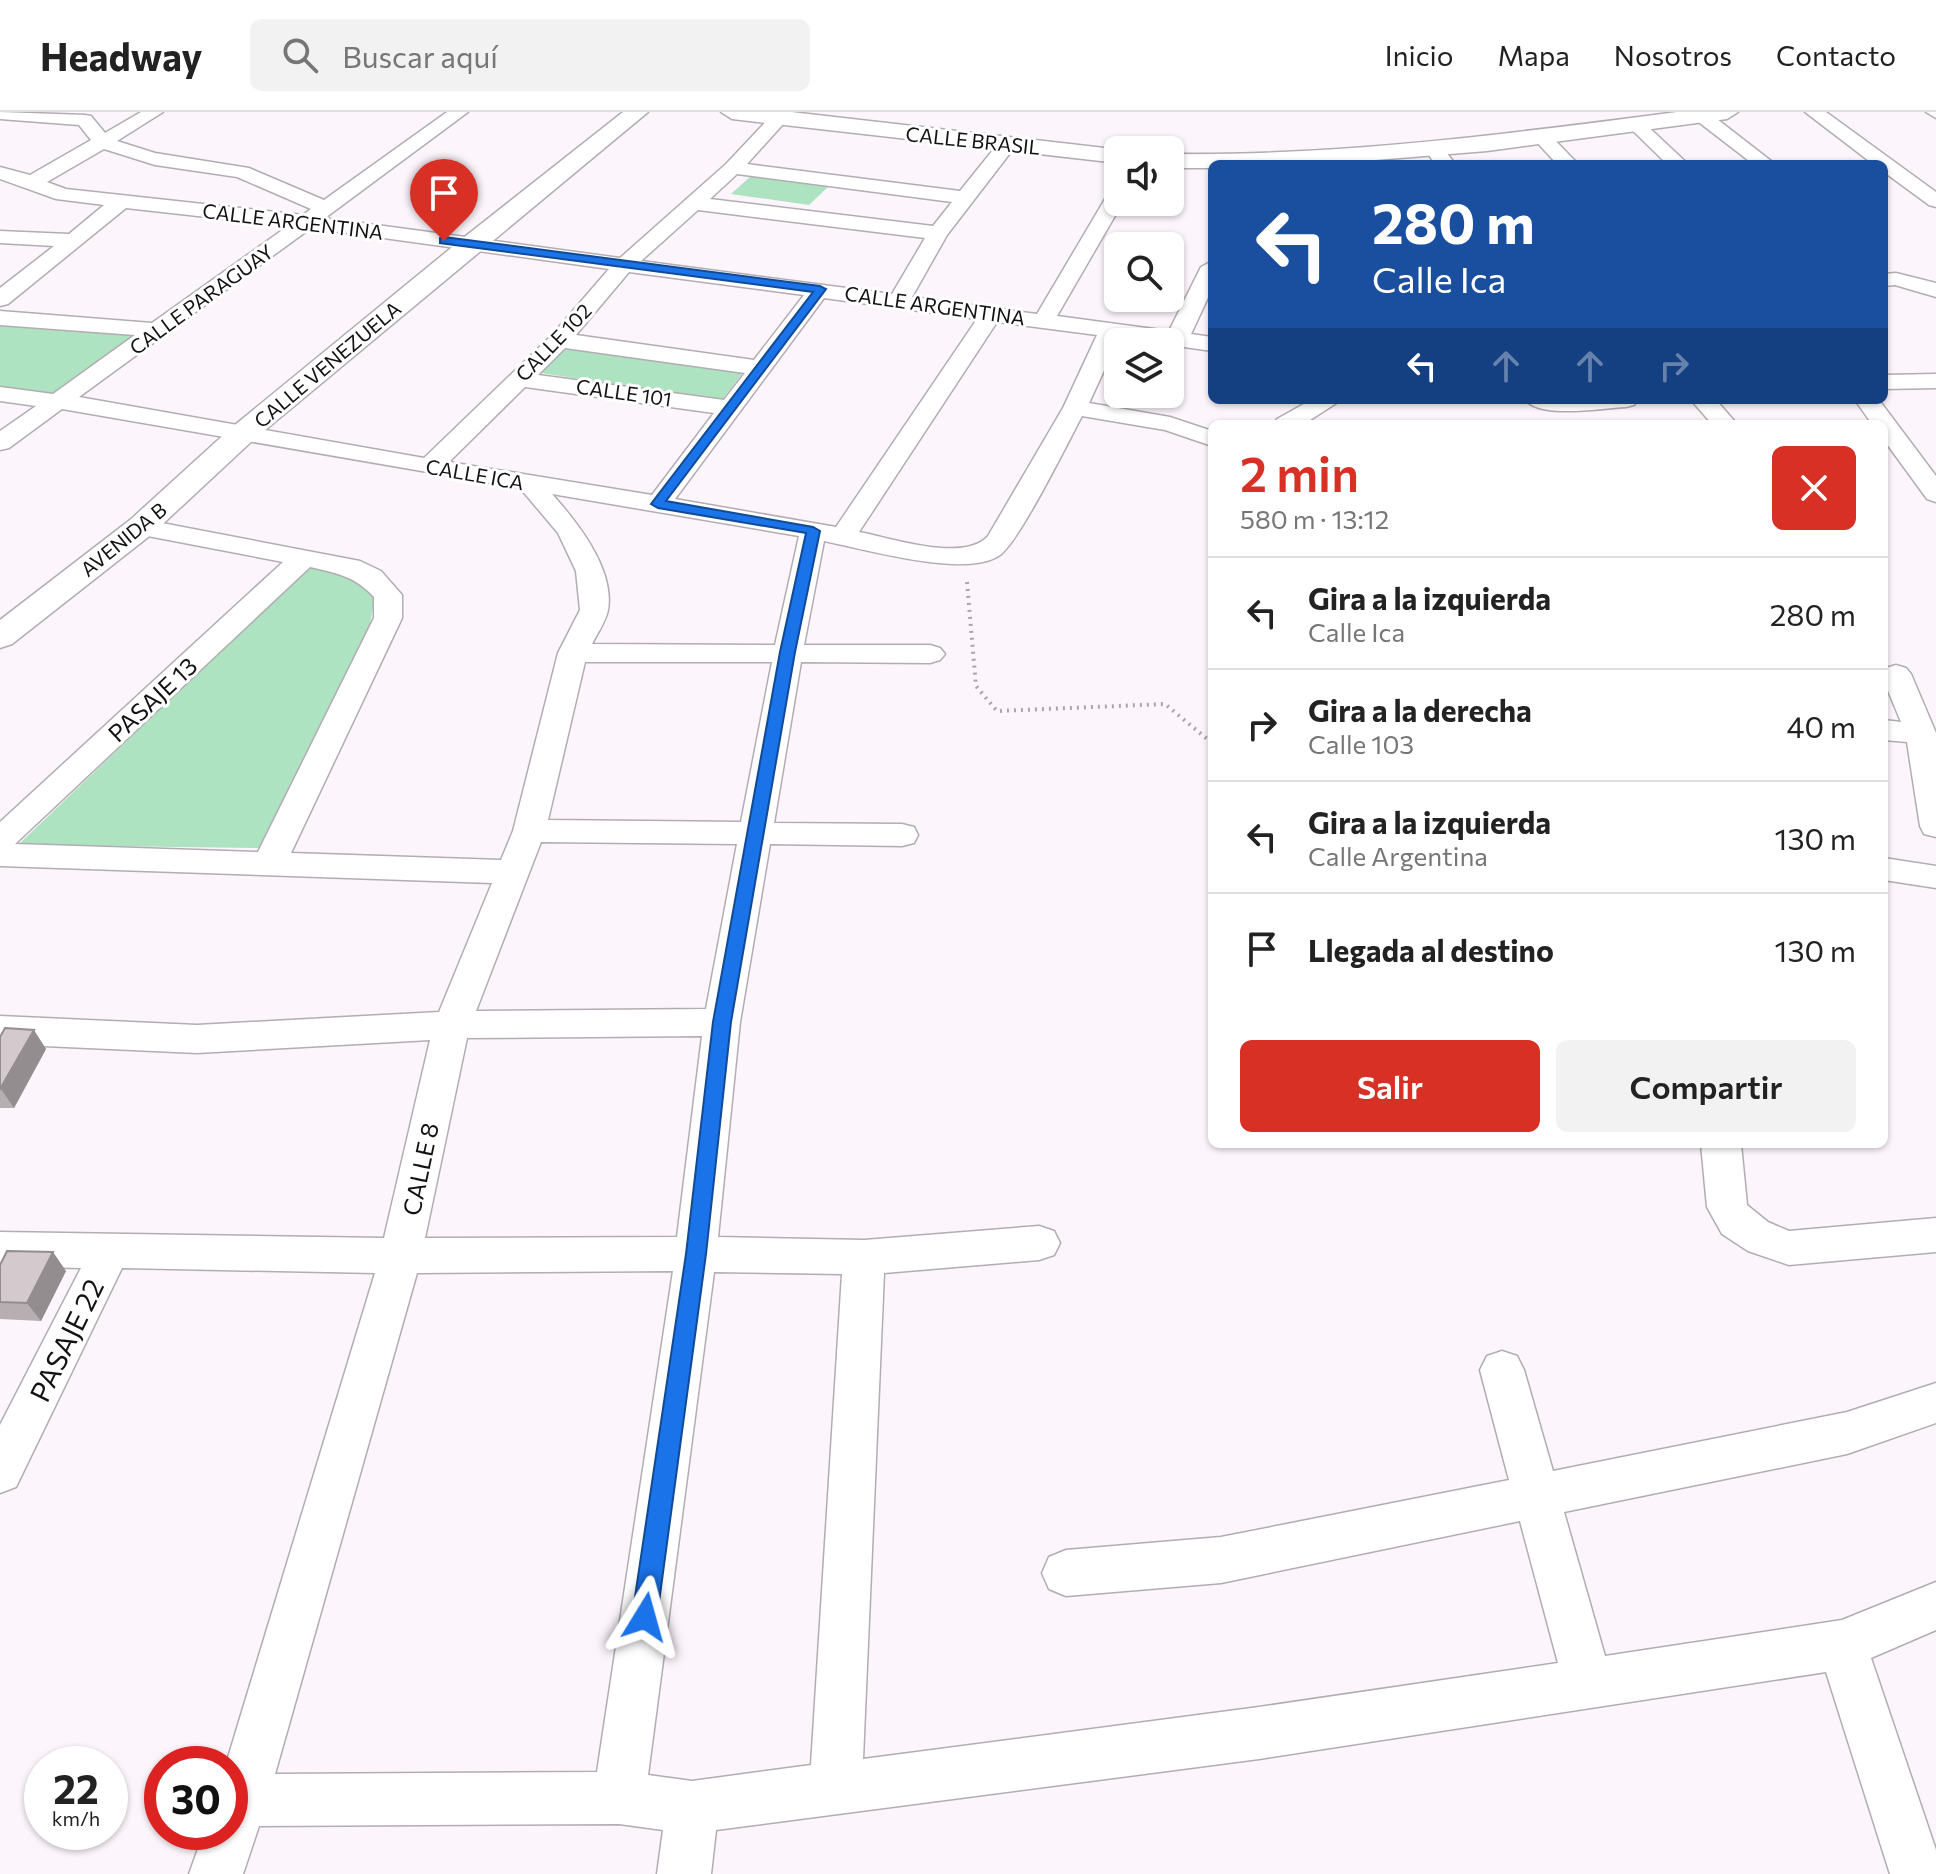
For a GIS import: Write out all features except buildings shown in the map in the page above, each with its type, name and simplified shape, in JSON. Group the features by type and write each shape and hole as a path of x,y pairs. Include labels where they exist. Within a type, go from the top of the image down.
{"main road":[{"name":"CALLE VENEZUELA","path":"241,435 471,244 637,112"},
{"name":"CALLE BRASIL","path":"732,112 782,115 1104,154"},
{"path":"1337,160 1439,156 1541,137 1727,112"},
{"path":"1184,161 1208,162"},
{"name":"AVENIDA B","path":"0,637 141,527 241,435"}],"street":[{"path":"34,181 154,112"},
{"name":"CALLE PARAGUAY","path":"0,443 459,112"},
{"path":"1814,112 1882,160"},
{"path":"0,114 85,120 103,143 138,156 199,163 246,173 326,208"},
{"name":"CALLE 102","path":"430,466 560,340 623,266 733,168 782,115"},
{"path":"1702,116 1760,160"},
{"path":"1636,125 1674,160"},
{"path":"1541,137 1564,160"},
{"path":"899,301 938,233 1008,144"},
{"path":"1888,164 1934,197"},
{"path":"733,168 965,198"},
{"name":"CALLE ARGENTINA","path":"0,173 34,181 42,188 63,195 308,222 1104,329"},
{"path":"1899,196 1934,197"},
{"path":"0,299 122,201"},
{"path":"694,203 938,233"},
{"path":"1044,320 1105,216"},
{"path":"0,237 70,240"},
{"path":"1888,276 1936,290"},
{"path":"1182,328 1208,277"},
{"path":"658,504 820,289"},
{"path":"619,1798 696,1254 722,1022 788,652 828,533 991,314"},
{"path":"0,318 159,330"},
{"path":"560,340 761,368"},
{"name":"CALLE ARGENTINA","path":"1184,340 1208,343"},
{"path":"958,557 993,549 1075,408 1104,345"},
{"path":"1888,381 1932,373"},
{"name":"CALLE 101","path":"518,379 730,408"},
{"name":"CALLE ICA","path":"0,394 58,400 241,435 958,557"},
{"path":"1293,420 1322,404"},
{"path":"1551,409 1593,404"},
{"path":"1707,404 1721,420"},
{"path":"1075,408 1170,424 1208,438"},
{"path":"1888,429 1936,494"},
{"name":"CALLE 8","path":"248,1776 401,1256 452,1025 529,831 573,653 594,610 590,571 570,531 530,484"},
{"path":"141,527 350,567 371,577 388,595 388,618 270,862"},
{"name":"PASAJE 13","path":"0,840 305,557"},
{"path":"573,653 930,654"},
{"path":"1896,674 1921,734 1936,826"},
{"path":"1888,730 1921,734"},
{"path":"529,831 902,835"},
{"path":"0,855 513,872"},
{"path":"1888,870 1936,877"},
{"path":"0,1030 197,1039 452,1025 722,1022"},
{"path":"1721,1148 1727,1210 1744,1227 1767,1242 1789,1248 1936,1235"},
{"path":"0,1249 401,1256 696,1254 864,1257 1039,1243"},
{"name":"PASAJE 22","path":"0,1472 110,1251"},
{"path":"836,1786 864,1257"},
{"path":"1502,1370 1588,1683"},
{"path":"1066,1573 1221,1560 1847,1433 1936,1403"},
{"path":"248,1800 619,1798 692,1807 1259,1733 1842,1645 1936,1606"},
{"path":"1842,1645 1917,1874"},
{"path":"684,1874 692,1807"},
{"name":"CALLE 8","path":"216,1874 224,1850"}],"path":[{"path":"958,557 976,686 997,711 1165,704 1208,740"}],"green space":[{"path":"753,174 830,185 809,205 731,194"},
{"path":"0,322 145,333 59,394 0,387"},
{"path":"569,345 745,370 721,401 541,373"},
{"path":"311,565 354,576 375,598 367,639 264,848 18,845"}],"route":[{"path":"444,241 820,289 658,504 813,531 788,652 722,1022 696,1254 645,1617"}]}
